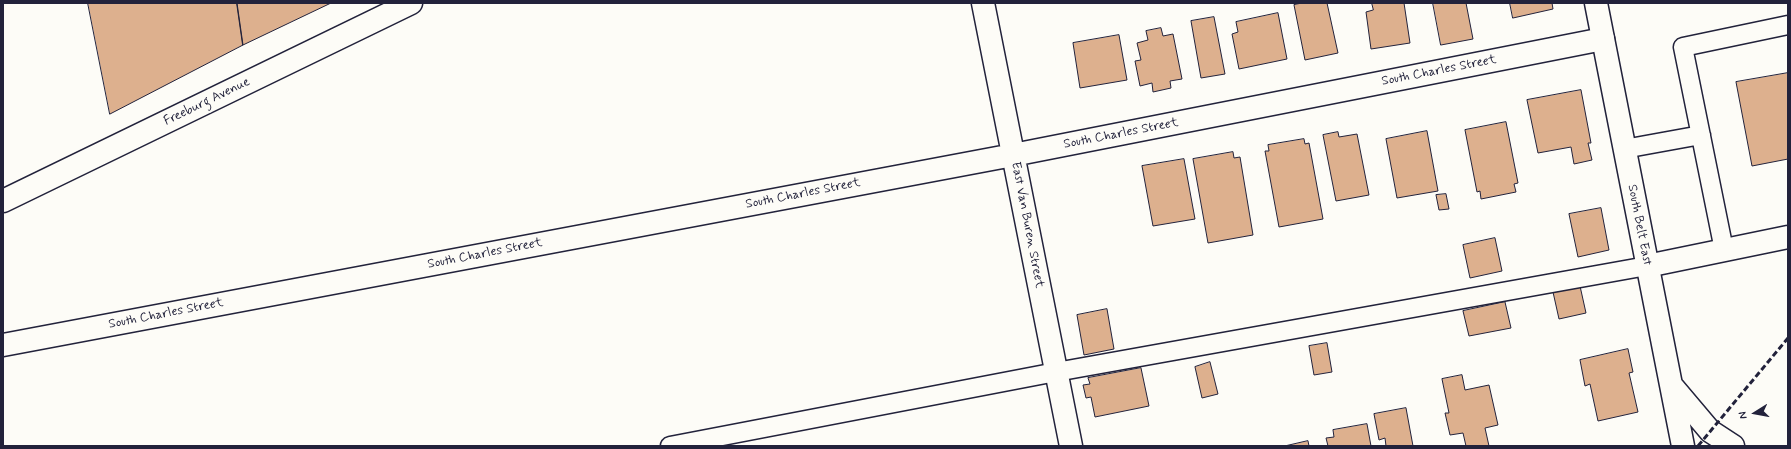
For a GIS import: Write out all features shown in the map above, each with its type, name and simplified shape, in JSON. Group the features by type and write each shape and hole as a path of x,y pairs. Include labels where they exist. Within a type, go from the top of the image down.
{"street":[{"name":"Freeburg Avenue","path":"3,201 411,3"},
{"name":"East Van Buren Street","path":"983,3 1071,446"},
{"name":"South Belt East","path":"1596,3 1683,446"},
{"name":"South Charles Street","path":"3,345 1013,155 1603,39"},
{"path":"1647,266 1788,237"},
{"path":"1671,385 1710,431 1733,446"}],"lane":[{"path":"1724,250 1683,47 1788,25"},
{"path":"1624,150 1701,135"},
{"path":"670,446 1056,372 1647,266"}],"building":[{"path":"88,3 237,3 243,45 110,114"},
{"path":"237,3 331,3 243,45"},
{"path":"1302,3 1327,3 1338,53 1305,60 1294,5"},
{"path":"1372,3 1404,3 1410,43 1371,49 1366,12 1373,10"},
{"path":"1433,3 1466,3 1473,39 1441,45"},
{"path":"1510,3 1552,3 1553,9 1513,18"},
{"path":"1278,13 1287,59 1239,69 1232,34 1238,32 1236,22"},
{"path":"1214,17 1225,74 1201,78 1191,21"},
{"path":"1161,28 1163,36 1173,34 1182,79 1170,81 1171,88 1153,92 1152,83 1140,86 1135,61 1141,60 1137,43 1148,40 1146,31"},
{"path":"1119,35 1127,80 1080,88 1073,43"},
{"path":"1788,73 1788,159 1752,166 1736,82"},
{"path":"1581,90 1591,143 1588,143 1592,160 1574,164 1571,147 1538,153 1527,100"},
{"path":"1506,122 1518,183 1514,184 1516,192 1481,199 1480,191 1477,192 1465,130"},
{"path":"1427,131 1438,191 1397,198 1386,139"},
{"path":"1338,132 1339,137 1357,134 1369,195 1336,201 1323,135"},
{"path":"1304,139 1305,144 1309,143 1323,219 1279,227 1265,151 1269,151 1268,145"},
{"path":"1233,152 1234,158 1240,157 1253,235 1208,243 1193,159"},
{"path":"1184,159 1195,219 1153,226 1142,166"},
{"path":"1446,194 1449,209 1439,210 1436,195"},
{"path":"1601,208 1609,250 1578,257 1569,214"},
{"path":"1495,238 1502,271 1470,278 1463,245"},
{"path":"1580,286 1586,313 1559,319 1553,292"},
{"path":"1505,302 1511,328 1469,336 1463,311"},
{"path":"1107,309 1114,349 1084,355 1077,315"},
{"path":"1327,343 1332,372 1314,375 1309,346"},
{"path":"1628,349 1633,372 1629,373 1638,412 1598,421 1590,384 1585,386 1580,360"},
{"path":"1210,362 1218,394 1202,398 1195,367"},
{"path":"1141,368 1149,406 1095,417 1091,397 1086,398 1083,385 1090,384 1088,378"},
{"path":"1462,375 1465,390 1489,385 1498,425 1485,428 1489,446 1466,446 1463,433 1450,435 1445,413 1449,413 1442,379"},
{"path":"1406,408 1413,446 1386,446 1385,438 1379,440 1374,414"},
{"path":"1367,424 1371,446 1328,446 1326,438 1334,437 1333,430"},
{"path":"1308,441 1309,446 1285,446"}],"railway":[{"path":"1698,446 1788,338"}]}
